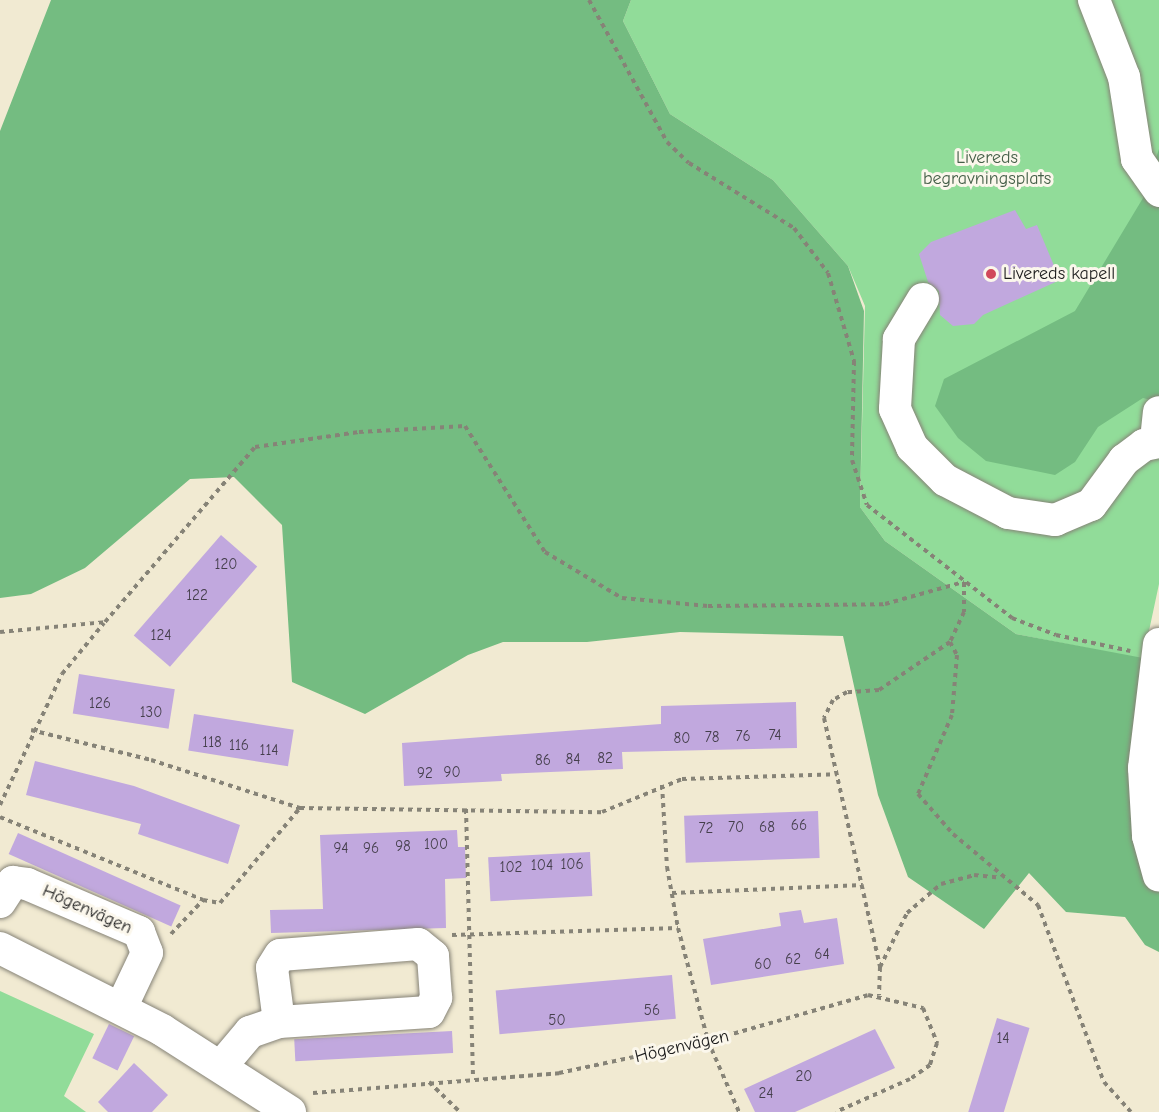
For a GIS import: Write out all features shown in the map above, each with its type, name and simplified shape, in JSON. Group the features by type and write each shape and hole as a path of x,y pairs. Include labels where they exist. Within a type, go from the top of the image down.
{"street":[{"path":"1094,0 1124,76 1137,159 1159,191"},
{"path":"924,299 898,339 895,409 912,447 945,480 1008,513 1055,520 1091,505 1124,460 1158,431"},
{"path":"1158,651 1144,768 1148,836 1159,876"},
{"name":"Högenvägen","path":"0,902 13,882 27,884 139,932 146,940 147,953 121,1008"},
{"path":"222,1064 250,1032 279,1022 429,1012 436,998 433,956 426,946 280,955 272,968 279,1022"},
{"path":"0,948 121,1008 222,1064 286,1109"}],"path":[{"path":"589,0 667,142 689,163 758,202 813,247 828,273 854,361 852,460 859,491 885,523 964,582 1033,628 1158,651"},
{"path":"0,805 31,730 62,674 255,447 359,432 465,426 545,552 622,598 708,606 885,604 964,582"},
{"path":"836,1112 930,1065 937,1043 932,1020 923,1008 879,995 880,967 824,718 833,700 847,692 879,690 950,642 964,612 964,582"},
{"path":"0,632 105,622"},
{"path":"950,642 957,655 952,715 918,794 953,834 1004,879 1028,895 1049,922 1104,1082 1131,1112"},
{"path":"31,730 151,760 300,808 602,812 629,805 662,785 694,778 837,774"},
{"path":"662,785 672,893 678,928 708,1041 739,1112"},
{"path":"0,817 203,900 220,903 300,808"},
{"path":"466,809 473,1079"},
{"path":"880,967 907,913 941,884 974,875 1004,879"},
{"path":"672,893 863,885"},
{"path":"146,940 165,938 203,900"},
{"path":"426,946 470,931 678,928"},
{"name":"Högenvägen","path":"286,1109 320,1091 559,1072 708,1041 879,995"},
{"path":"428,1082 460,1112"}],"green space":[{"path":"51,0 631,0 623,21 670,114 773,180 848,266 864,311 860,507 885,541 1016,634 1159,661 1159,952 1145,945 1125,917 1066,912 1029,873 984,929 908,877 878,795 843,636 680,632 587,642 503,642 468,655 365,714 292,682 282,525 234,477 190,479 85,568 31,594 0,598 0,131"},
{"name":"Livereds begravningsplats","path":"631,0 1159,0 1159,584 1143,659 1016,634 885,541 860,507 865,306 848,266 773,180 670,114 623,21"},
{"path":"1159,149 1159,402 1143,398 1098,427 1075,462 1055,475 986,461 958,438 935,406 944,379 1075,311 1143,198"},
{"path":"0,991 94,1034 64,1096 86,1112 0,1112"}],"building":[{"name":"Livereds kapell","path":"1015,210 1026,229 1037,225 1060,280 983,315 974,324 953,326 940,315 939,291 928,282 919,254 931,242"},
{"path":"221,535 257,566 170,667 134,635"},
{"path":"79,674 175,689 169,729 73,714"},
{"path":"796,702 797,748 622,752 623,769 501,774 502,781 404,786 402,743 661,724 661,706"},
{"path":"194,714 294,730 288,766 188,751"},
{"path":"35,761 134,786 240,825 228,864 138,834 141,824 26,795"},
{"path":"818,811 820,858 686,863 684,816"},
{"path":"457,830 458,847 465,847 466,878 445,879 446,928 271,933 270,910 323,909 320,835"},
{"path":"18,833 181,905 171,926 9,854"},
{"path":"590,852 592,896 490,901 488,857"},
{"path":"801,910 804,923 837,918 844,964 711,985 703,939 781,926 779,913"},
{"path":"672,975 676,1019 500,1034 496,990"},
{"path":"997,1018 1030,1028 1004,1112 968,1112"},
{"path":"109,1024 134,1036 118,1070 92,1058"},
{"path":"875,1029 895,1068 795,1112 755,1112 744,1089"},
{"path":"452,1031 453,1053 295,1061 294,1039"},
{"path":"134,1063 168,1095 152,1112 108,1112 98,1102"}],"place":[{"name":"Livereds kapell","path":"991,274"}]}
